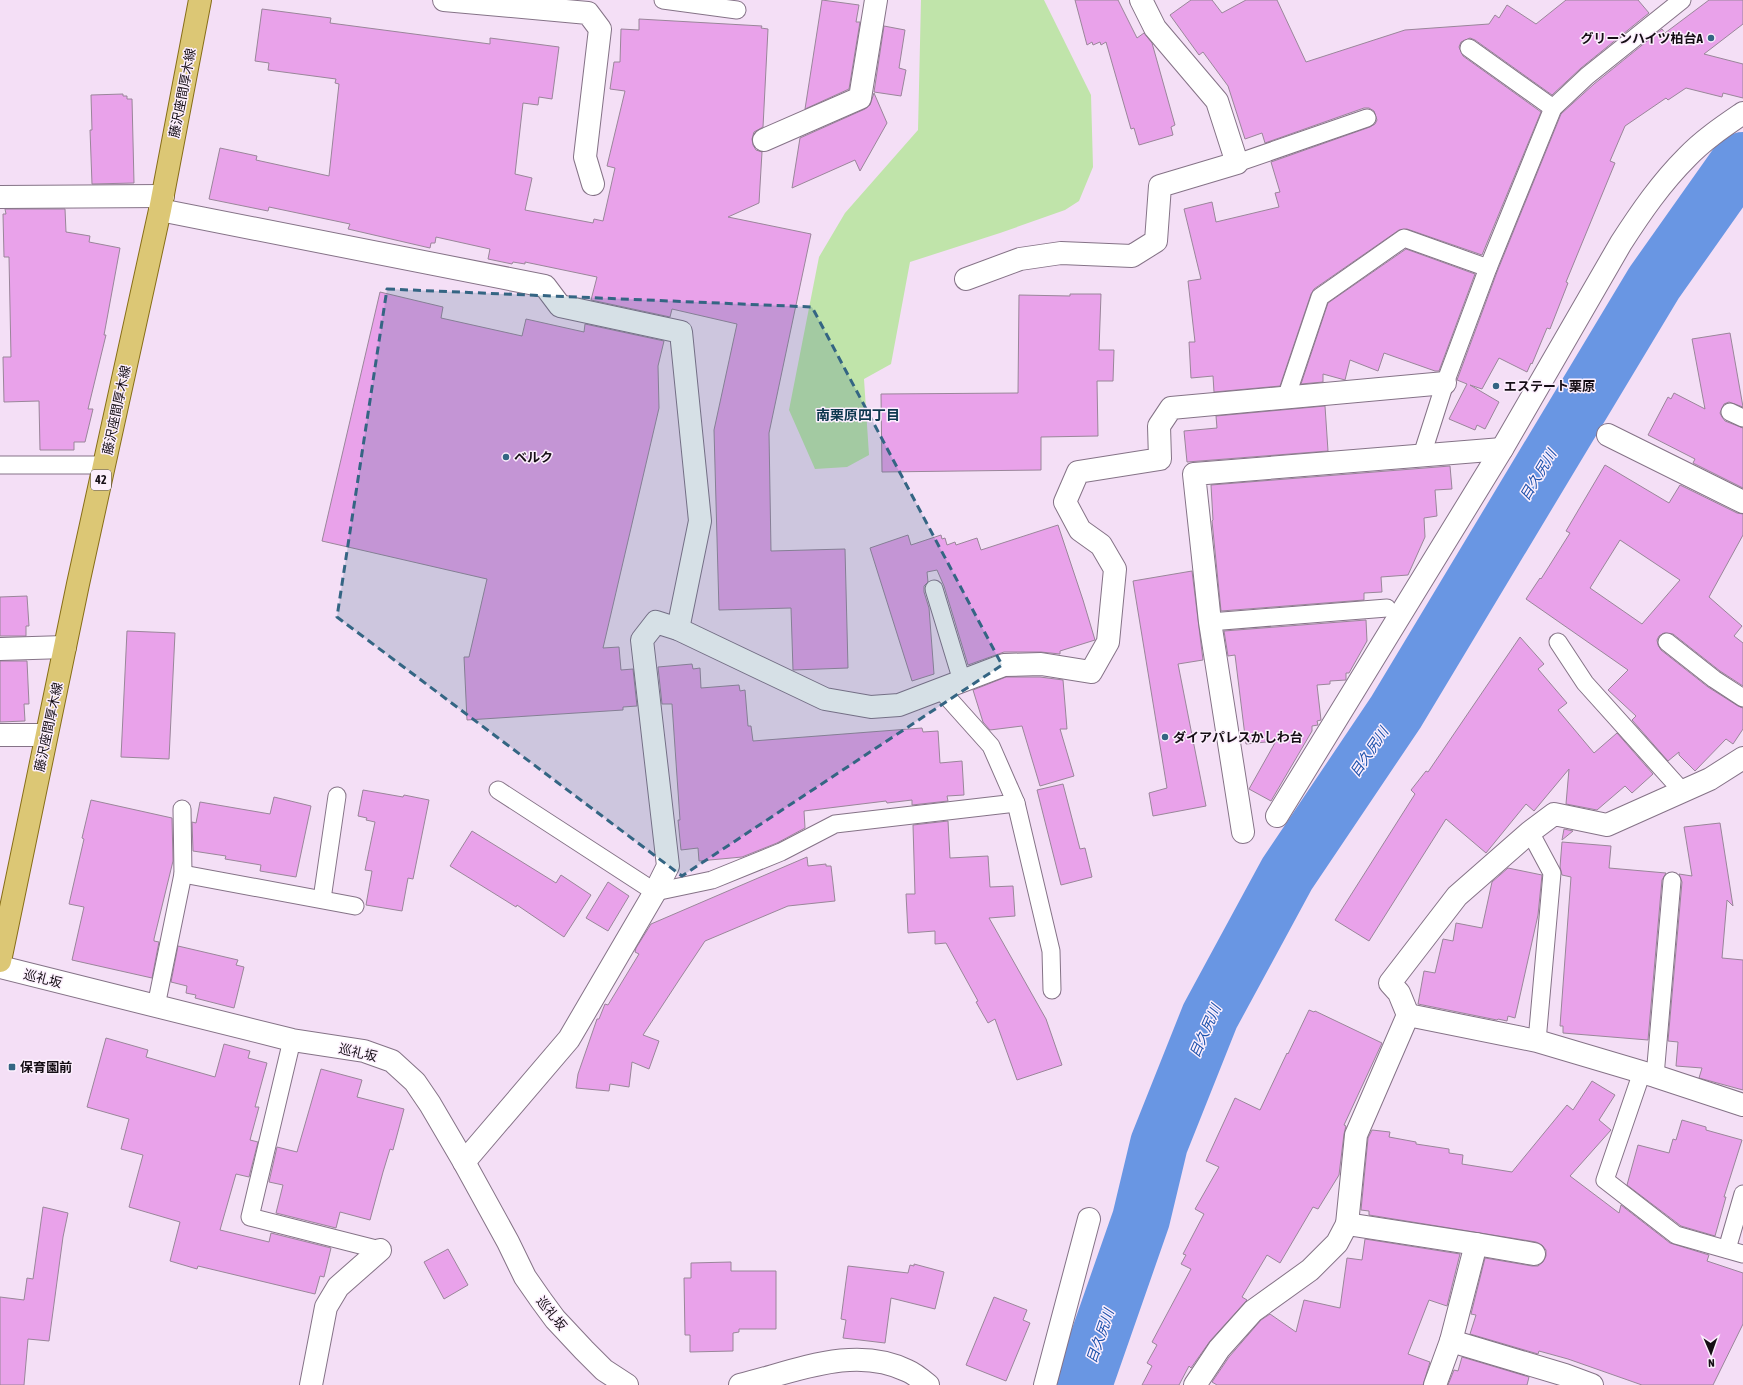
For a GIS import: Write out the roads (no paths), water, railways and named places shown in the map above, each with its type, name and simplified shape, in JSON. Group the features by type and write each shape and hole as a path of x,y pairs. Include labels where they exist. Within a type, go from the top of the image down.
{"main road":[{"name":"藤沢座間厚木線","path":"0,961 46,734 161,203 200,0"}],"street":[{"path":"444,0 588,13 600,29 585,157 593,184"},
{"path":"764,140 860,98 876,0"},
{"path":"966,279 1020,259 1061,253 1132,256 1156,241 1160,186 1236,163 1217,101 1155,28 1141,0"},
{"path":"1277,816 1502,450 1621,243 1641,213 1688,156 1743,113"},
{"path":"0,197 161,203 545,286 560,306 681,332 700,521 678,629"},
{"path":"464,1162 569,1039 655,892 668,866 642,640 656,622 678,629 825,699 871,707 899,705 1004,665 1041,664 1091,672 1108,642 1115,569 1101,545 1080,530 1065,502 1078,472 1160,459 1159,426 1171,408 1445,383"},
{"path":"1608,435 1743,502"},
{"path":"1243,832 1210,622 1194,474 1502,450"},
{"path":"0,649 65,647"},
{"path":"0,735 46,734"},
{"path":"1195,1385 1219,1349 1253,1311 1310,1270 1337,1243 1347,1224 1356,1135 1408,1014 1400,994 1390,983 1457,896 1530,832 1554,814 1607,825 1710,779 1743,758"},
{"name":"巡礼坂","path":"0,968 292,1040 364,1051 392,1061 416,1082 464,1162 508,1242 525,1277 541,1300 555,1319 604,1370 627,1385"},
{"path":"1408,1014 1537,1042 1649,1074 1743,1105"},
{"path":"1045,1385 1089,1219"},
{"path":"1347,1224 1534,1254"},
{"path":"1435,1385 1451,1340 1476,1244"},
{"path":"311,1385 326,1307 338,1287 380,1250"},
{"path":"1451,1340 1563,1380 1592,1385"},
{"path":"740,1385 825,1362 846,1360 877,1361 894,1365 909,1371 928,1385"}],"lane":[{"path":"663,0 700,3 737,10"},
{"path":"1422,456 1445,383 1488,268 1553,108 1587,76 1682,0"},
{"path":"1470,48 1553,108"},
{"path":"1236,163 1367,118"},
{"path":"1286,398 1320,297 1404,238 1488,268"},
{"path":"0,465 104,465"},
{"path":"934,589 962,681"},
{"path":"1210,622 1387,608"},
{"path":"1558,642 1585,683 1683,792"},
{"path":"1667,642 1714,679 1743,698"},
{"path":"940,689 991,746 1016,803 1051,951 1052,990"},
{"path":"498,790 655,892 712,880 781,852 835,824 1016,803"},
{"path":"322,899 337,796"},
{"path":"156,1006 183,874 182,809"},
{"path":"1530,832 1552,873 1537,1042"},
{"path":"183,874 355,906"},
{"path":"1672,881 1649,1074 1605,1180 1676,1235 1743,1254"},
{"path":"292,1040 250,1217 380,1250"},
{"path":"1727,1249 1743,1194"}],"waterway":[{"name":"目久尻川","path":"1083,1385 1141,1219 1159,1144 1210,1016 1287,874 1396,712 1654,283 1736,167 1743,161"}],"place":[{"name":"グリーンハイツ柏台A","path":"1711,38"},
{"name":"エステート栗原","path":"1496,386"},
{"name":"ベルク","path":"506,457"},
{"name":"ダイアパレスかしわ台","path":"1165,737"},
{"name":"保育園前","path":"12,1067"}],"district":[{"name":"南栗原四丁目","path":"858,415"}]}
